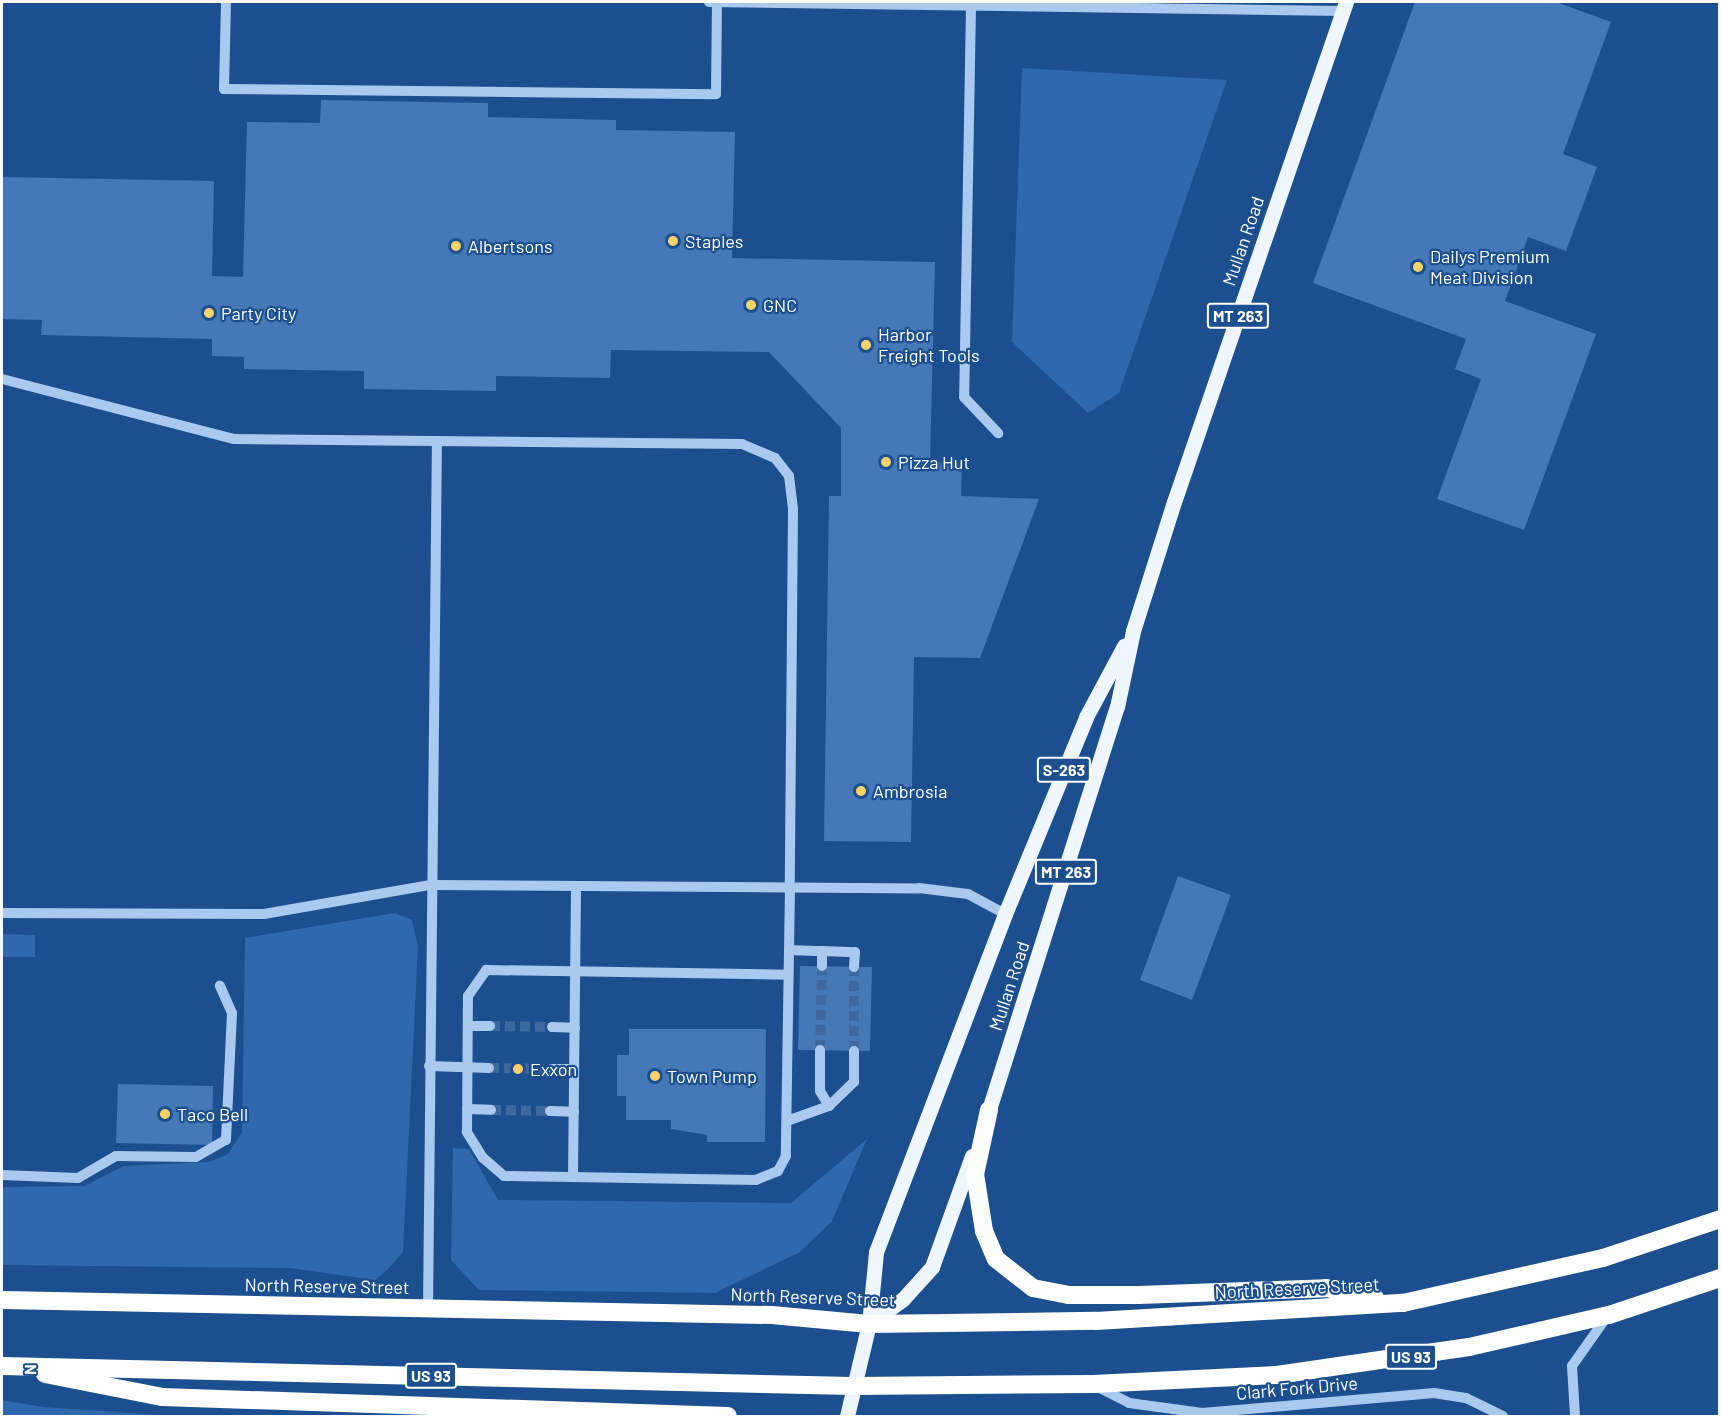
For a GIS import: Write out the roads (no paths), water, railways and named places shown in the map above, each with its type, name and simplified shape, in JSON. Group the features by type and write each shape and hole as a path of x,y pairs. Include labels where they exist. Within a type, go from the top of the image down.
{"highway":[{"path":"989,1110 975,1174 981,1221 996,1259 1033,1288 1069,1295 1139,1296 1326,1288 1403,1303"},
{"name":"North Reserve Street","path":"2,1300 772,1316 869,1324 1096,1321 1403,1303 1603,1258 1719,1219"},
{"name":"US 93","path":"5,1366 852,1386 1093,1384 1276,1375 1389,1360 1609,1315 1719,1278"},
{"path":"5,1366 162,1397 728,1416"}],"main road":[{"name":"Mullan Road","path":"869,1324 903,1299 932,1267 989,1110 1117,707 1133,631 1344,6"},
{"name":"Mullan Road","path":"847,1416 852,1386 869,1324 875,1257 1005,914 1086,717 1133,631"}],"street":[{"path":"226,2 224,89 716,94 717,2"},
{"path":"709,2 957,3 971,6 1344,6"},
{"path":"971,6 964,397 998,433"},
{"path":"2,379 234,439 742,444 775,458 789,476 793,510 790,887 786,1156 778,1171 756,1180 504,1176 483,1158 467,1132 468,996 486,970 788,975"},
{"path":"428,1309 437,441"},
{"path":"2,913 264,914 431,885 576,885 938,890 968,894 1005,914"},
{"path":"573,1176 576,885"},
{"path":"789,950 855,952 854,967"},
{"path":"822,951 822,966"},
{"path":"2,1175 78,1178 116,1156 196,1157 226,1140 232,1013 220,986"},
{"path":"468,1026 490,1026"},
{"path":"552,1027 575,1028"},
{"path":"820,1050 820,1091 829,1106"},
{"path":"787,1121 829,1106 854,1082 854,1051"},
{"path":"429,1066 489,1068"},
{"path":"552,1070 574,1069"},
{"path":"467,1109 491,1110"},
{"path":"550,1111 574,1112"},
{"path":"1575,1416 1572,1366 1609,1315"},
{"name":"Clark Fork Drive","path":"1093,1384 1129,1403 1202,1413 1434,1393 1466,1398 1503,1416"}],"tunnel":[{"path":"820,1050 822,966"},
{"path":"854,967 854,1051"},
{"path":"490,1026 552,1027"},
{"path":"489,1068 552,1069"},
{"path":"491,1110 550,1111"}],"place":[{"name":"Staples","path":"673,241"},
{"name":"Albertsons","path":"456,246"},
{"name":"Dailys Premium Meat Division","path":"1418,267"},
{"name":"GNC","path":"751,305"},
{"name":"Party City","path":"209,313"},
{"name":"Harbor Freight Tools","path":"866,345"},
{"name":"Pizza Hut","path":"886,462"},
{"name":"Ambrosia","path":"861,791"},
{"name":"Exxon","path":"518,1069"},
{"name":"Town Pump","path":"655,1076"},
{"name":"Taco Bell","path":"165,1114"}]}
